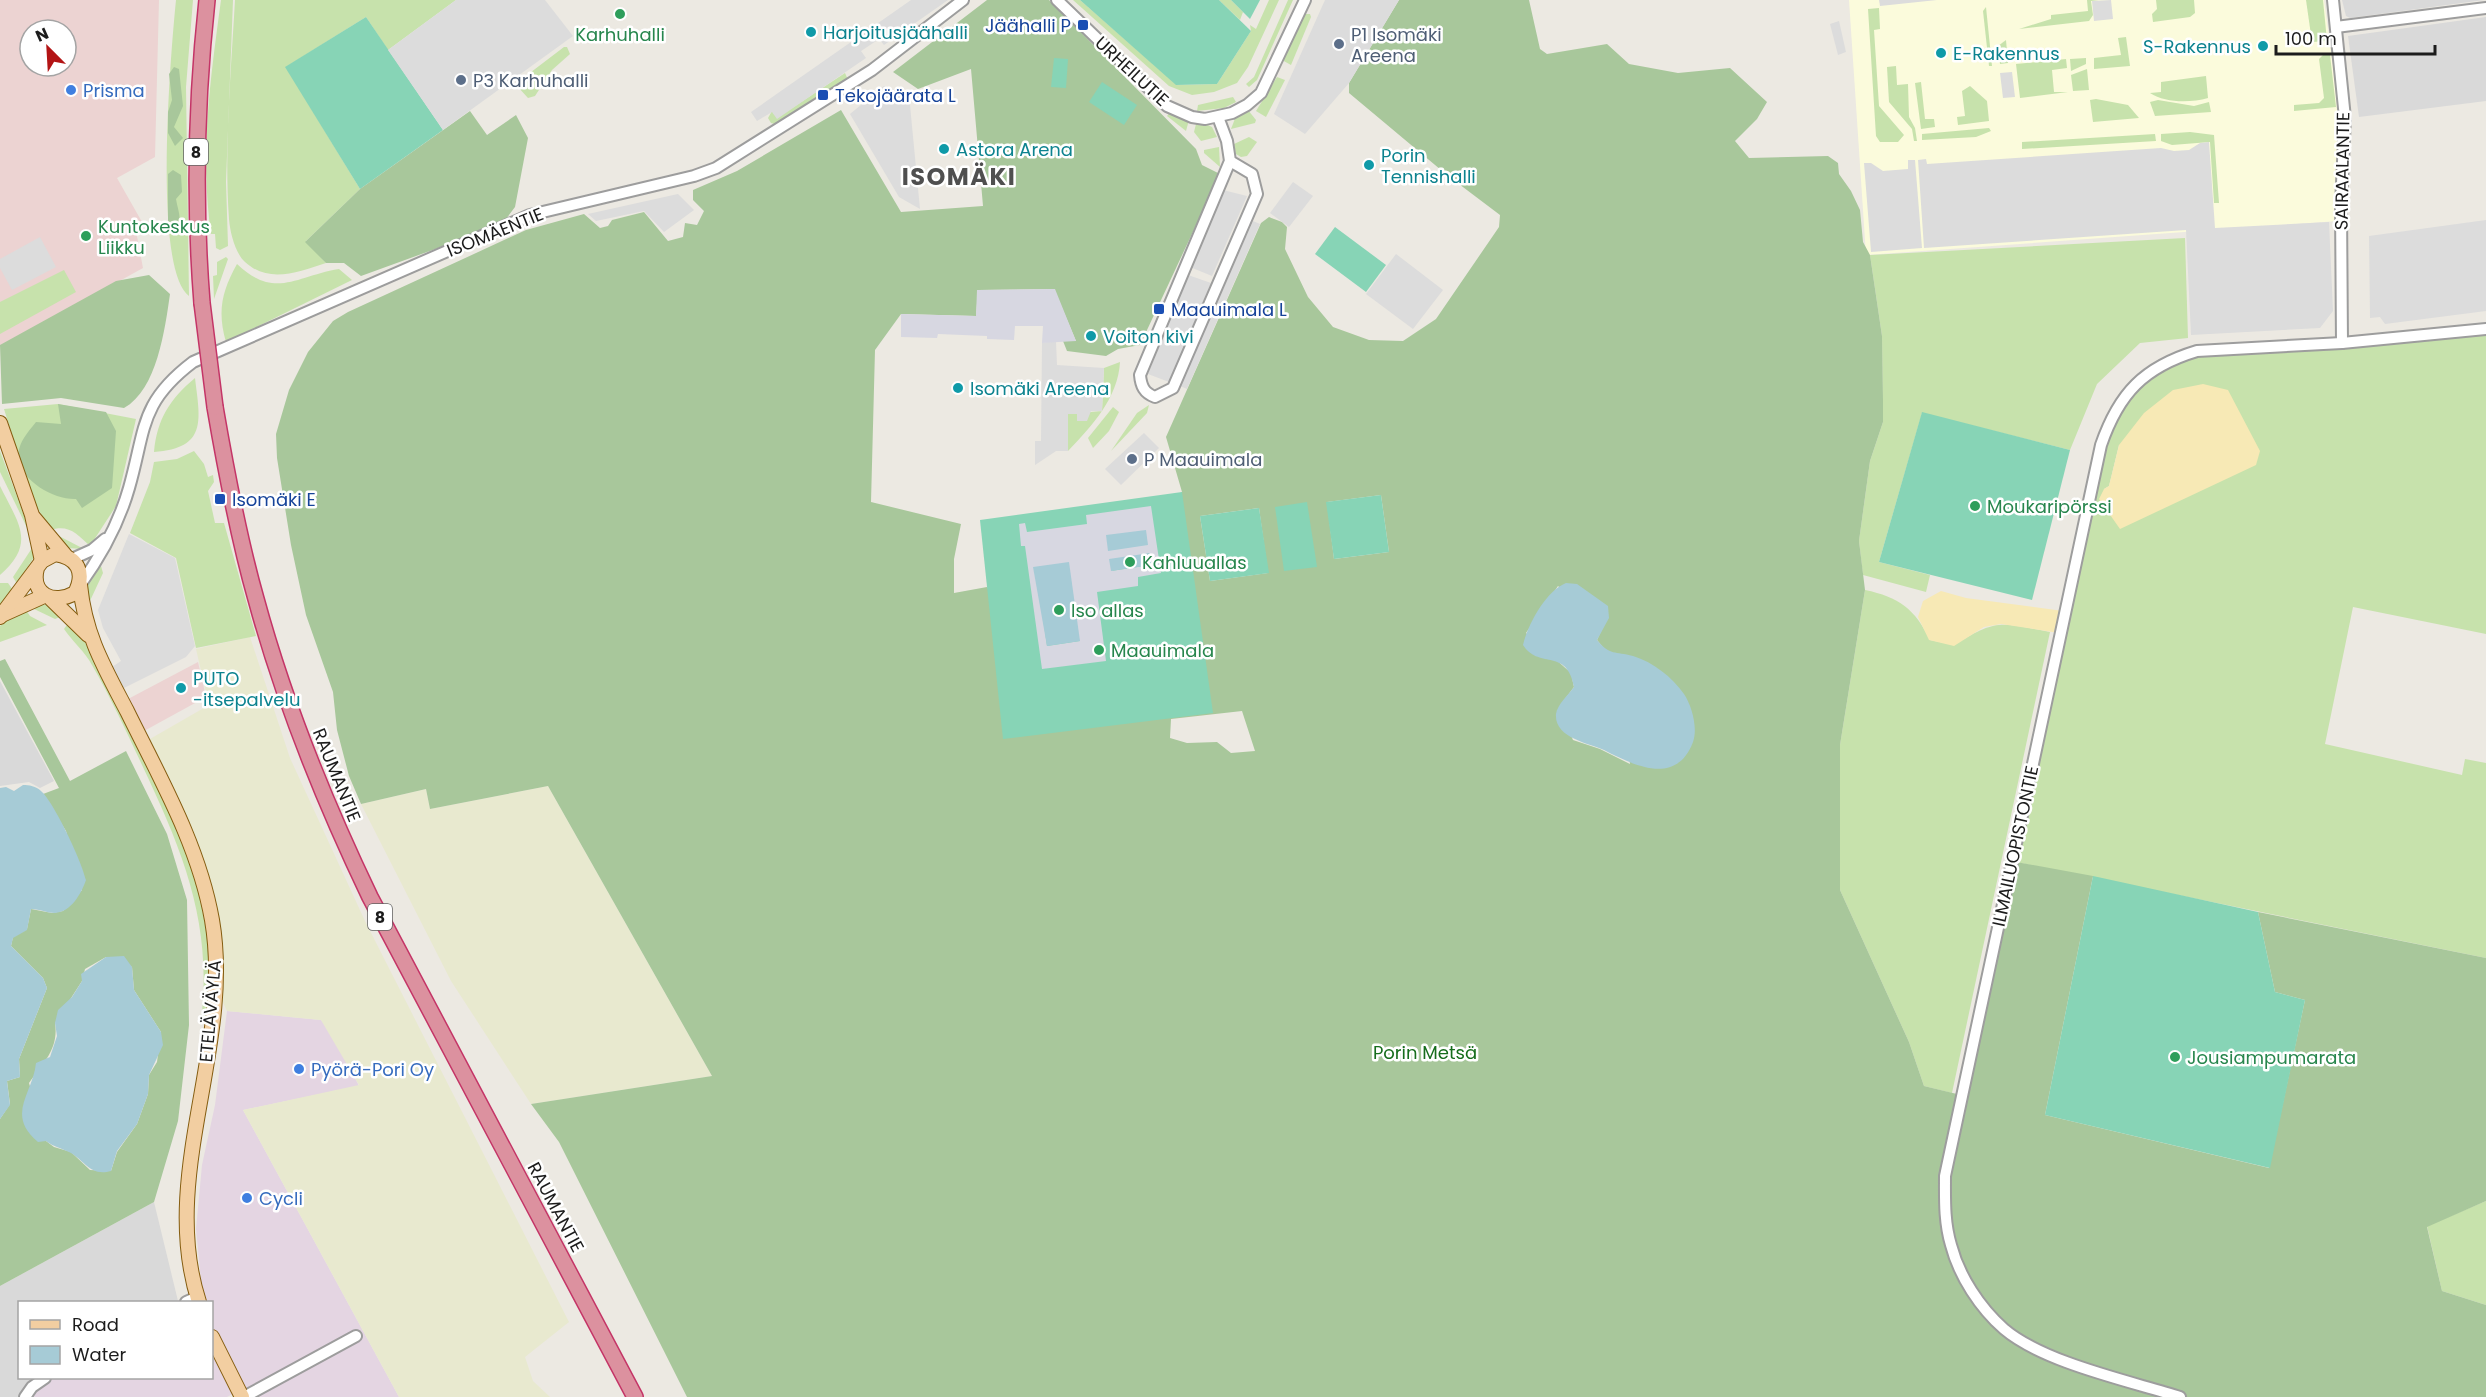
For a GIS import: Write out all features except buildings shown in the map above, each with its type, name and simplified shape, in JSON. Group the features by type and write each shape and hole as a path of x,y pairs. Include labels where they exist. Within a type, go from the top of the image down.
{"highway":[{"name":"RAUMANTIE","path":"207,0 201,58 196,168 202,303 215,407 235,515 256,600 299,734 337,829 370,897 635,1397"}],"main road":[{"path":"0,423 32,515 39,565 37,586 48,597"},
{"path":"1,616 48,597 67,598 75,593 80,585 82,578 79,568 32,515"},
{"path":"1,616 39,565 55,554 69,557"},
{"name":"ETELÄVÄYLÄ","path":"80,585 89,636 178,817 204,884 212,922 215,955 212,1022 192,1154 188,1198 194,1301"},
{"name":"ETELÄVÄYLÄ","path":"48,597 89,636"},
{"path":"213,1339 243,1397"}],"street":[{"name":"ISOMÄENTIE","path":"80,585 99,558 124,505 140,438 151,406 161,391 193,362 530,215 694,176 716,168 872,70 963,0"},
{"name":"URHEILUTIE","path":"1057,0 1167,106 1192,117 1218,117"},
{"path":"1230,161 1252,174 1256,180 1257,194 1173,388 1155,397 1149,395 1141,383 1140,375 1230,161 1227,141 1218,117 1247,105 1262,93 1305,0"},
{"name":"SAIRAALANTIE","path":"2332,0 2345,118 2341,204 2342,343"},
{"path":"2336,27 2486,8"},
{"name":"ILMAILUOPISTONTIE","path":"2180,1397 2070,1362 2031,1346 2004,1329 1969,1286 1958,1264 1946,1222 1945,1176 2061,621 2101,445 2110,417 2124,397 2138,382 2174,358 2218,348 2342,343 2486,329"},
{"name":"ISOMÄENTIE","path":"69,557 92,550 108,537"},
{"path":"243,1397 356,1336"},
{"path":"25,1397 32,1387 42,1379"}],"shaded area":[{"path":"0,0 159,0 155,157 117,178 142,222 135,226 143,268 0,347"},
{"name":"P3 Karhuhalli","path":"456,0 545,0 573,36 443,130 388,50"},
{"path":"911,0 948,0 884,45 879,39 861,51 866,58 777,119 772,112 757,121 751,112"},
{"name":"P1 Isomäki Areena","path":"1325,0 1399,0 1349,83 1305,134 1274,114"},
{"path":"1849,0 2324,0 2341,125 2338,221 1866,255"},
{"path":"1879,0 1937,0 1880,6"},
{"path":"2111,0 2113,19 2094,21 2092,1"},
{"path":"2342,0 2484,0 2350,18 2346,16"},
{"path":"2486,17 2486,101 2359,117 2348,36"},
{"path":"1839,21 1846,52 1838,55 1830,24"},
{"path":"2012,72 2015,97 2003,98 2000,73"},
{"path":"884,86 909,95 920,209 899,197 850,114"},
{"path":"2209,142 2215,228 2329,222 2333,311 2320,328 2191,335 2186,230 1924,248 1918,160 1926,159 1927,164 2161,148 2174,151 2189,150 2200,143"},
{"path":"1908,160 1915,160 1922,248 1871,252 1864,163 1871,163 1883,171 1908,169"},
{"path":"1293,182 1313,196 1289,227 1270,213"},
{"path":"1223,190 1247,196 1212,276 1190,267"},
{"path":"678,194 694,210 664,232 644,211 596,221 588,214"},
{"path":"2486,220 2486,311 2385,324 2380,317 2370,318 2369,236"},
{"path":"1253,221 1260,224 1187,389 1180,386"},
{"path":"40,237 56,267 12,290 0,268 0,259"},
{"path":"1396,254 1443,290 1413,329 1366,294"},
{"path":"1188,275 1211,283 1169,382 1148,374"},
{"path":"1055,289 1076,341 1042,343 1043,326 1015,326 1014,340 987,339 987,336 938,334 937,338 901,337 901,314 976,316 977,290"},
{"path":"1056,341 1057,365 1104,368 1102,411 1091,411 1087,421 1077,421 1077,414 1068,414 1068,451 1056,451 1035,465 1035,441 1041,441 1042,343"},
{"name":"P Maauimala","path":"1144,433 1159,448 1121,485 1105,469"},
{"path":"1151,506 1161,573 1138,577 1138,586 1097,592 1106,661 1042,669 1025,546 1021,546 1019,524 1025,523 1027,532 1087,524 1086,515","holes":["1149,553 1151,565 1111,571","1037,577 1080,641 1047,646"]},
{"path":"129,534 175,558 195,646 186,657 124,688 112,667 121,661 103,628 98,610"},
{"path":"250,637 290,758 365,921 569,1322 525,1357 533,1381 550,1397 399,1397 243,1110 359,1085 321,1020 227,1011 215,986 212,922 143,743 209,705 196,649"},
{"path":"198,662 206,697 144,731 128,699"},
{"path":"0,681 54,781 40,788 29,782 0,786"},
{"path":"548,786 712,1076 531,1104 451,981 361,804 426,789 430,809"},
{"path":"227,1011 321,1020 336,1040 359,1086 243,1110 399,1397 250,1397 245,1388 227,1397 21,1397 28,1383 36,1379 213,1379 213,1301 177,1301 202,1291 196,1229 202,1165 215,1105"},
{"path":"154,1202 178,1301 18,1301 18,1379 37,1379 21,1397 0,1397 0,1286"}],"green space":[{"path":"176,0 193,0 186,87 189,296 178,278 171,245 167,203 168,108"},
{"path":"221,0 233,0 226,182 228,246 220,250 216,248 215,234 211,234 206,145 210,88"},
{"path":"235,0 456,0 388,50 366,17 286,67 360,189 306,241 326,263 284,274 264,273 254,269 241,258 234,242 229,219 228,137"},
{"name":"Porin Metsä","path":"987,0 1049,0 1196,149 1202,165 1220,174 1140,345 1118,349 1106,356 1067,351 1063,341 1076,341 1054,289 978,290 976,316 901,314 875,350 871,502 961,524 954,559 954,593 987,587 997,604 1182,492 1166,437 1261,223 1269,217 1282,222 1287,227 1285,249 1308,297 1333,327 1369,340 1403,341 1436,319 1499,227 1500,215 1447,175 1349,93 1349,83 1399,0 1529,0 1540,49 1547,54 1607,44 1629,64 1678,73 1730,68 1767,102 1757,119 1735,141 1749,158 1828,156 1838,163 1839,174 1860,210 1863,242 1870,255 1882,336 1883,422 1870,461 1859,541 1865,590 1840,745 1840,890 1909,1042 1924,1086 1961,1095 2011,861 2093,876 2045,1115 2269,1168 2305,1000 2275,992 2258,912 2486,958 2486,1201 2427,1227 2442,1291 2486,1305 2486,1397 687,1397 559,1142 531,1104 712,1076 548,786 430,809 426,789 361,804 349,776 337,730 333,692 306,615 291,545 277,458 276,434 289,390 308,352 333,321 348,312 526,230 584,214 600,228 608,226 612,220 644,212 668,241 683,237 685,223 697,225 704,211 693,200 693,190 737,171 841,110 901,212 983,206 971,69 918,89 893,72","holes":["1381,495 1389,552 1334,559 1327,502","1259,508 1268,573 1210,581 1200,516","1558,586 1603,627 1597,640 1606,651 1616,654 1630,764 1600,749 1573,740 1559,707 1574,687 1571,673 1526,633","1242,711 1255,751 1231,753 1217,742 1187,743 1170,738 1171,719"]},
{"path":"1073,0 1080,0 1177,85 1217,84 1251,31 1250,25 1256,29 1269,0 1279,0 1248,67 1237,83 1214,92 1192,95 1169,86"},
{"path":"1080,0 1219,0 1251,31 1217,84 1176,85"},
{"path":"1219,0 1231,0 1243,12 1240,20"},
{"path":"1231,0 1260,0 1250,19"},
{"path":"1288,0 1293,0 1257,80 1249,87 1246,84 1254,77"},
{"path":"2087,0 2099,0 2091,1 2093,15 2089,21 2019,29 2051,19 2051,15 2088,11"},
{"path":"2156,0 2194,0 2195,13 2190,17 2153,22 2152,14 2157,9"},
{"path":"2306,0 2323,0 2327,41 2312,42"},
{"path":"1986,7 1992,66 1989,66 1983,11"},
{"path":"1879,8 1880,29 1874,30 1879,106 1904,135 1898,142 1880,142 1876,136 1868,9"},
{"path":"1303,14 1310,14 1311,17 1291,65 1282,60"},
{"path":"366,17 443,130 360,189 285,67"},
{"path":"2126,37 2130,66 2094,69 2094,58 2121,55 2118,38"},
{"path":"2006,40 2008,63 2000,64 1998,46"},
{"path":"567,47 570,54 552,70 535,96 528,98 518,87 518,82"},
{"path":"2323,55 2330,55 2336,107 2294,111 2294,105 2319,103 2324,98 2319,59"},
{"path":"1054,58 1068,59 1066,88 1051,87"},
{"path":"2086,58 2086,64 2071,71 2070,59"},
{"path":"2066,59 2067,68 2052,70 2054,92 2068,92 2020,98 2016,64"},
{"path":"1896,66 1897,85 1908,84 1909,117 1915,128 1917,141 1914,141 1912,129 1889,102 1887,67"},
{"path":"174,67 179,69 183,106 174,127 183,138 175,146 168,133 168,112 172,100 169,74"},
{"path":"2087,69 2089,90 2073,91 2071,75"},
{"path":"845,73 848,80 778,125 771,123 768,118 772,111 777,118"},
{"path":"2206,76 2208,98 2178,101 2163,99 2150,93 2161,92 2161,82"},
{"path":"1277,77 1285,80 1266,117 1256,111"},
{"path":"1102,82 1137,105 1124,125 1089,102"},
{"path":"1921,82 1925,119 1934,119 1935,127 1921,129 1915,83"},
{"path":"1970,86 1987,101 1989,121 1958,125 1957,117 1965,116 1962,91"},
{"path":"1233,97 1236,102 1224,108 1197,111 1198,105"},
{"path":"2090,100 2128,105 2139,118 2093,122"},
{"path":"2158,100 2194,106 2209,102 2211,112 2155,116 2150,102"},
{"path":"1248,110 1256,120 1255,123 1231,129 1236,116"},
{"path":"470,111 487,135 516,115 528,138 515,207 506,219 438,248 361,276 344,263 326,263 305,242 360,189"},
{"path":"1170,112 1189,120 1186,131 1167,116"},
{"path":"1197,120 1212,127 1217,137 1201,141 1194,132"},
{"path":"1989,128 1991,131 1976,137 1922,140 1922,134"},
{"path":"2190,132 2214,135 2219,203 2214,203 2210,142 2172,145 2161,141 2161,134"},
{"path":"2155,134 2156,141 2022,149 2022,142"},
{"path":"1249,137 1257,142 1247,156 1241,157 1236,154 1234,144"},
{"path":"1219,147 1220,167 1204,153 1204,150"},
{"path":"173,170 181,175 182,192 176,199 180,218 177,225 168,232 168,174"},
{"path":"1335,227 1386,265 1366,292 1315,254"},
{"path":"2185,238 2188,338 2140,343 2097,384 2070,450 1922,413 1879,562 1930,575 1926,592 1863,575 1859,541 1870,461 1883,422 1882,336 1870,255"},
{"path":"226,257 228,259 214,299 213,276 217,275 217,262"},
{"path":"237,264 263,281 275,283 286,283 339,269 352,280 226,342 222,321 222,302"},
{"path":"64,270 76,292 0,334 0,302"},
{"path":"149,275 170,294 162,341 152,373 135,399 124,408 61,398 2,404 0,345 116,281"},
{"path":"2486,329 2486,634 2353,607 2325,744 2462,775 2465,759 2486,763 2486,958 2011,861 2102,442 2124,397 2174,358","holes":["2119,445 2120,528 2104,489 2109,486"]},
{"path":"1120,362 1114,388 1102,411 1104,368"},
{"path":"195,378 198,407 197,429 184,445 154,452 158,429 166,410 178,394"},
{"path":"58,404 136,419 116,506 90,546 68,529 50,530 31,496 4,409"},
{"path":"58,404 106,412 116,431 112,488 82,508 76,499 50,493 33,482 21,467 19,459 21,444 36,422 61,424"},
{"path":"1149,405 1147,413 1111,451 1137,413"},
{"path":"1113,407 1119,412 1109,431 1093,448 1088,438"},
{"path":"1102,411 1086,432 1068,451 1068,414"},
{"name":"Moukaripörssi","path":"1922,412 2070,450 2032,600 1879,562"},
{"path":"0,451 28,526 32,538 0,472"},
{"path":"194,451 204,464 208,477 213,475 214,482 208,491 215,523 224,523 256,636 196,648 176,558 130,533 150,482 154,462 177,459"},
{"path":"0,486 18,522 21,543 11,564 0,575"},
{"name":"Maauimala","path":"1182,492 1213,713 1003,739 980,520"},
{"path":"1381,495 1389,552 1334,559 1326,502"},
{"path":"1307,502 1317,567 1284,571 1275,507"},
{"path":"1259,508 1269,573 1210,581 1200,516"},
{"path":"59,536 84,549 66,548 55,537"},
{"path":"34,545 34,557 17,584 13,577"},
{"path":"101,566 103,573 89,603 85,589"},
{"path":"0,583 8,583 13,590 0,606"},
{"path":"1865,590 1887,596 1905,606 1918,620 1930,640 1954,645 1981,630 2000,625 2050,632 1952,1093 1924,1086 1909,1042 1840,890 1840,745"},
{"path":"39,603 49,606 63,616 55,619 32,608"},
{"path":"24,607 30,616 47,625 0,642 0,626"},
{"path":"69,622 82,637 95,660 160,789 195,879 205,925 210,973 206,1021 201,1021 204,986 203,952 192,889 182,859 171,829 106,690 89,660 64,629"},
{"path":"5,659 70,781 126,751 167,834 187,900 189,1025 178,1121 154,1202 0,1286 0,1119 10,1104 7,1081 20,1077 19,1059 47,988 43,978 11,946 13,937 27,929 31,909 52,913 63,911 82,890 66,831 43,794 59,788 0,677 0,661","holes":["106,957 132,967 134,990 161,1032 157,1062 149,1075 148,1094 137,1124 117,1152 111,1171 90,1170 71,1152 54,1147 46,1141 29,1083 49,1055 55,1041 55,1023 82,981 85,969"]},
{"name":"Jousiampumarata","path":"2093,876 2258,912 2275,992 2305,1000 2270,1168 2045,1115"},
{"path":"2486,1201 2486,1305 2442,1291 2427,1226"}],"sand":[{"path":"2203,384 2228,390 2260,451 2256,465 2120,529 2099,499 2104,489 2109,486 2119,445 2144,413 2173,390"},
{"path":"1941,591 1966,598 2063,611 2059,633 2001,624 1984,627 1954,646 1929,640 1918,617 1923,601"}],"water":[{"path":"1146,530 1148,545 1108,551 1106,535"},
{"name":"Kahluuallas","path":"1150,553 1151,565 1111,571 1109,559"},
{"name":"Iso allas","path":"1069,562 1080,641 1047,646 1033,567"},
{"path":"1566,583 1577,584 1608,606 1609,618 1597,640 1602,645 1609,651 1633,656 1655,666 1668,676 1684,694 1693,717 1695,730 1693,742 1685,756 1676,764 1665,768 1640,766 1574,738 1561,729 1556,714 1561,703 1574,687 1570,675 1559,663 1529,652 1523,645 1539,609 1552,593"},
{"path":"23,785 37,788 47,797 67,833 86,880 71,906 61,912 31,909 27,930 13,938 11,946 43,978 47,988 19,1059 20,1077 7,1081 10,1105 0,1119 0,788 6,787 14,791"},
{"path":"124,956 132,967 134,990 161,1032 163,1045 149,1075 148,1094 137,1124 117,1151 111,1171 98,1172 69,1152 46,1141 38,1142 28,1132 22,1113 36,1063 50,1057 57,1036 55,1023 58,1010 72,997 82,981 81,974 106,957"}],"place":[{"name":"Karhuhalli","path":"620,14"},
{"name":"Jäähalli P","path":"1083,25"},
{"name":"Harjoitusjäähalli","path":"811,32"},
{"name":"P1 Isomäki Areena","path":"1339,44"},
{"name":"S-Rakennus","path":"2263,46"},
{"name":"E-Rakennus","path":"1941,53"},
{"name":"P3 Karhuhalli","path":"461,80"},
{"name":"Prisma","path":"71,90"},
{"name":"Tekojäärata L","path":"823,95"},
{"name":"Astora Arena","path":"944,149"},
{"name":"Porin Tennishalli","path":"1369,165"},
{"name":"Kuntokeskus Liikku","path":"86,236"},
{"name":"Maauimala L","path":"1159,309"},
{"name":"Voiton kivi","path":"1091,336"},
{"name":"Isomäki Areena","path":"958,388"},
{"name":"P Maauimala","path":"1132,459"},
{"name":"Isomäki E","path":"220,499"},
{"name":"Moukaripörssi","path":"1975,506"},
{"name":"Kahluuallas","path":"1130,562"},
{"name":"Iso allas","path":"1059,610"},
{"name":"Maauimala","path":"1099,650"},
{"name":"PUTO -itsepalvelu","path":"181,688"},
{"name":"Jousiampumarata","path":"2175,1057"},
{"name":"Pyörä-Pori Oy","path":"299,1069"},
{"name":"Cycli","path":"247,1198"}],"district":[{"name":"ISOMÄKI","path":"959,176"}]}
